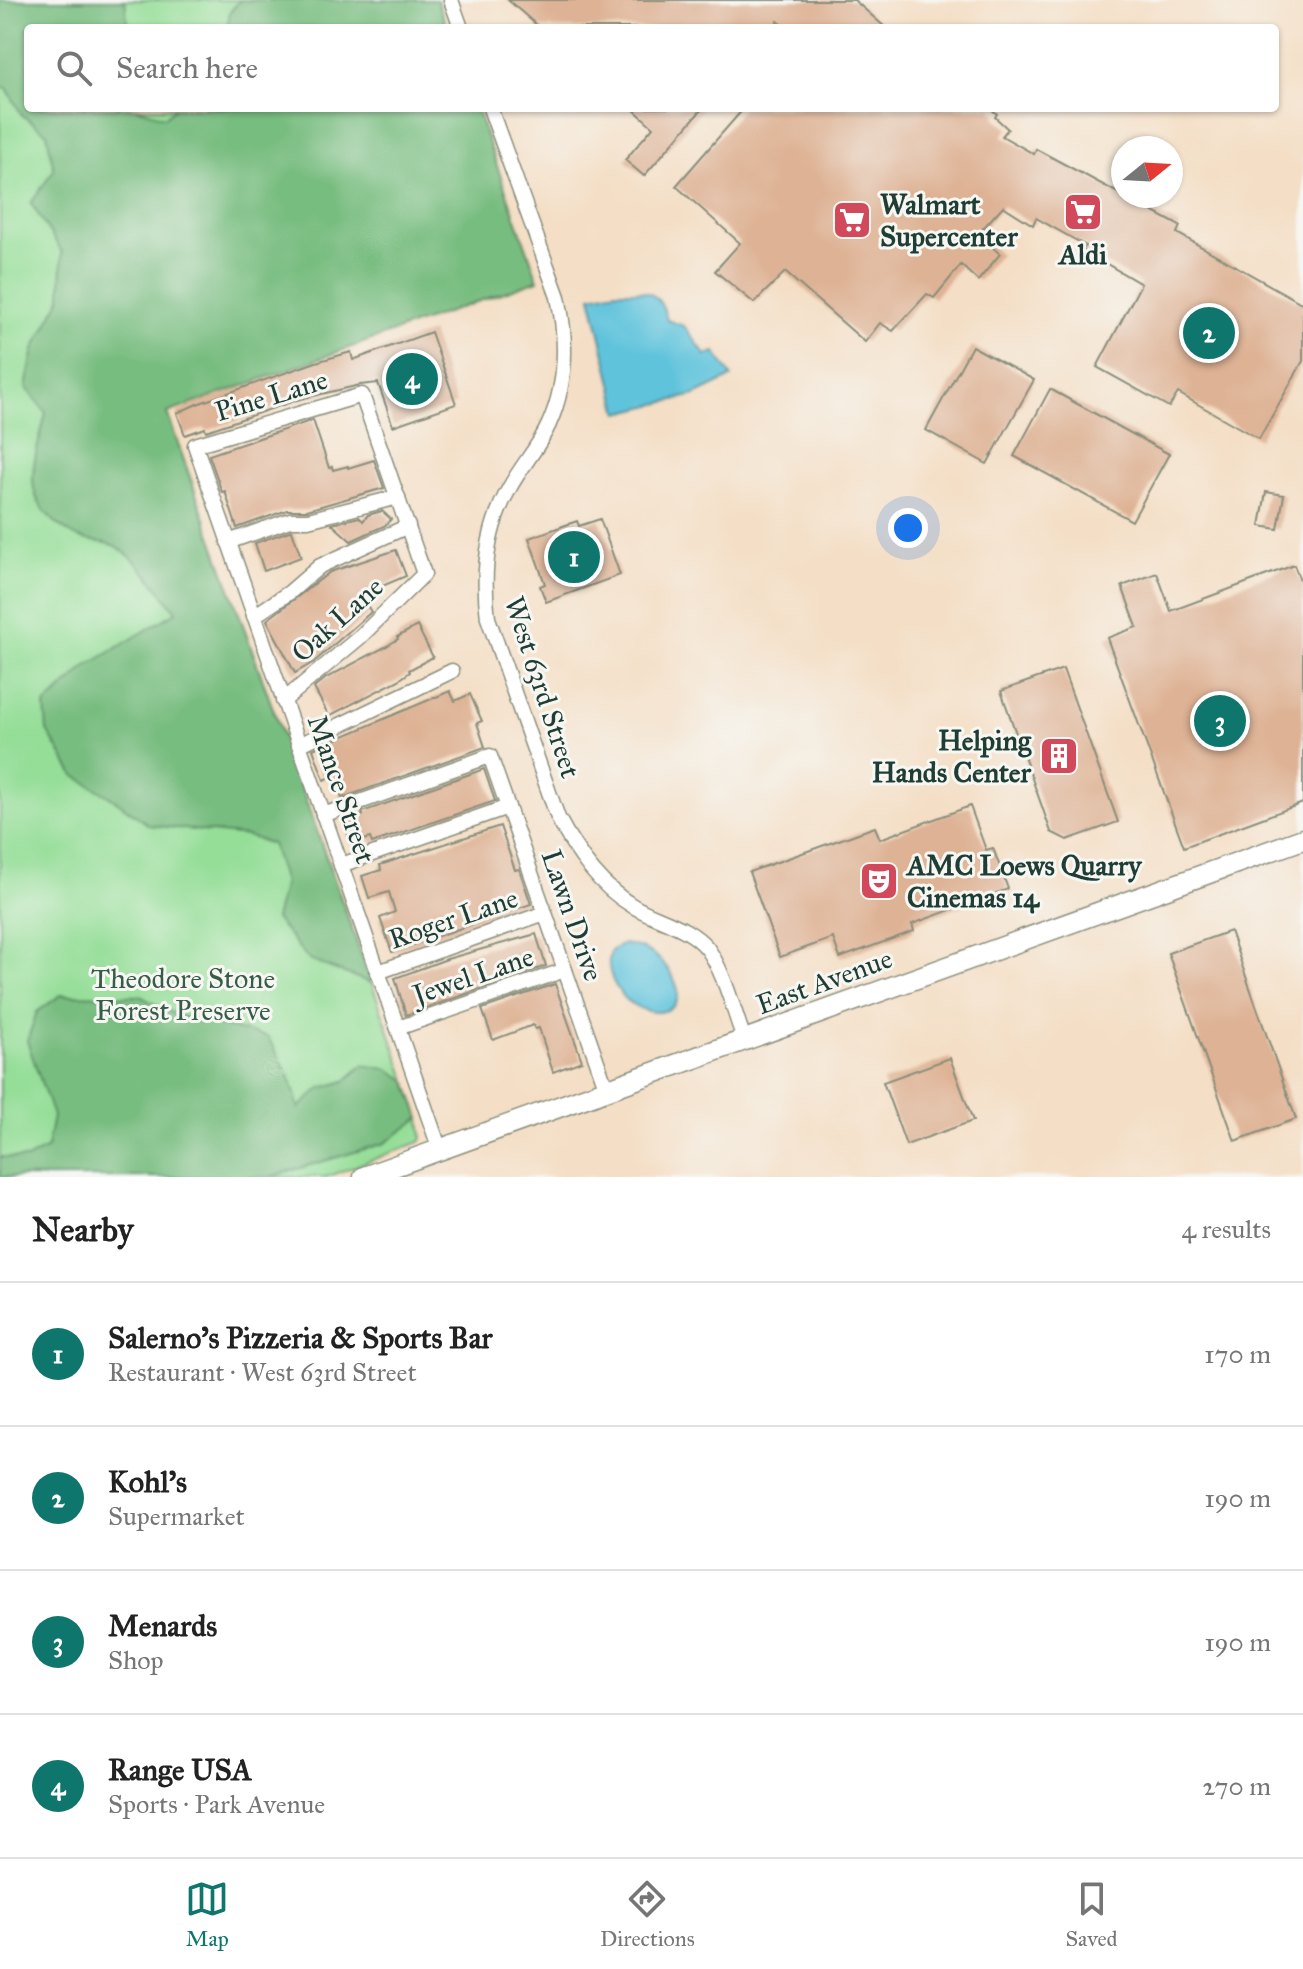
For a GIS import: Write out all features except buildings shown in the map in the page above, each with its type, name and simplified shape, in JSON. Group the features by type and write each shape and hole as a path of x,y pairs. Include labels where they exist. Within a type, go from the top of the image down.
{"street":[{"path":"451,0 460,24"},
{"name":"West 63rd Street","path":"491,112 558,297 563,322 564,372 549,423 509,487 491,531 486,560 488,618 558,818 568,838 598,879 631,905 691,934 707,948 744,1039"},
{"name":"Pine Lane","path":"195,445 362,395 398,497"},
{"name":"Mance Street","path":"195,445 440,1150"},
{"path":"228,542 290,520 308,520 398,497 408,526 320,566 290,592 254,616"},
{"name":"Oak Lane","path":"283,701 360,637 424,574 408,526"},
{"path":"299,745 452,671"},
{"name":"Lawn Drive","path":"323,815 490,756 607,1090"},
{"path":"341,865 508,807"},
{"name":"East Avenue","path":"364,1177 1303,839"},
{"name":"Roger Lane","path":"378,972 545,913"},
{"name":"Jewel Lane","path":"398,1028 565,970"}],"green space":[{"name":"Theodore Stone Forest Preserve","path":"0,0 437,0 446,24 24,24 24,112 477,112 538,280 167,413 420,1118 422,1138 420,1142 326,1177 0,1177"},
{"path":"0,0 125,0 126,24 24,24 24,112 149,112 165,117 171,112 477,112 538,280 167,413 371,983 309,960 275,919 284,883 272,844 247,836 149,825 74,775 47,731 45,705 87,666 176,612 149,576 125,552 112,545 75,536 43,510 36,496 34,467 46,413 26,387 34,349 61,298 62,252 31,203 54,170 47,133 21,114 7,88 0,87"},
{"path":"240,0 437,0 446,24 228,24 230,12"},
{"path":"61,995 140,996 176,1015 268,1037 290,1078 299,1108 321,1088 345,1081 363,1065 388,1069 406,1080 420,1118 385,1143 270,1177 0,1177 0,1157 27,1159 47,1148 53,1116 27,1041 37,1012"}],"water":[{"path":"616,291 643,292 655,297 667,320 684,326 706,355 715,352 732,377 695,395 619,413 591,296"},
{"path":"623,944 650,952 666,966 677,988 677,1000 671,1008 661,1012 648,1011 635,1006 623,996 613,981 609,962 611,951"}],"place":[{"name":"Aldi","path":"1083,212"},
{"name":"Walmart Supercenter","path":"852,220"},
{"name":"Kohl's","path":"1209,333"},
{"name":"Range USA","path":"412,379"},
{"name":"Salerno's Pizzeria & Sports Bar","path":"574,557"},
{"name":"Menards","path":"1220,721"},
{"name":"Helping Hands Center","path":"1059,756"},
{"name":"AMC Loews Quarry Cinemas 14","path":"879,881"}]}
